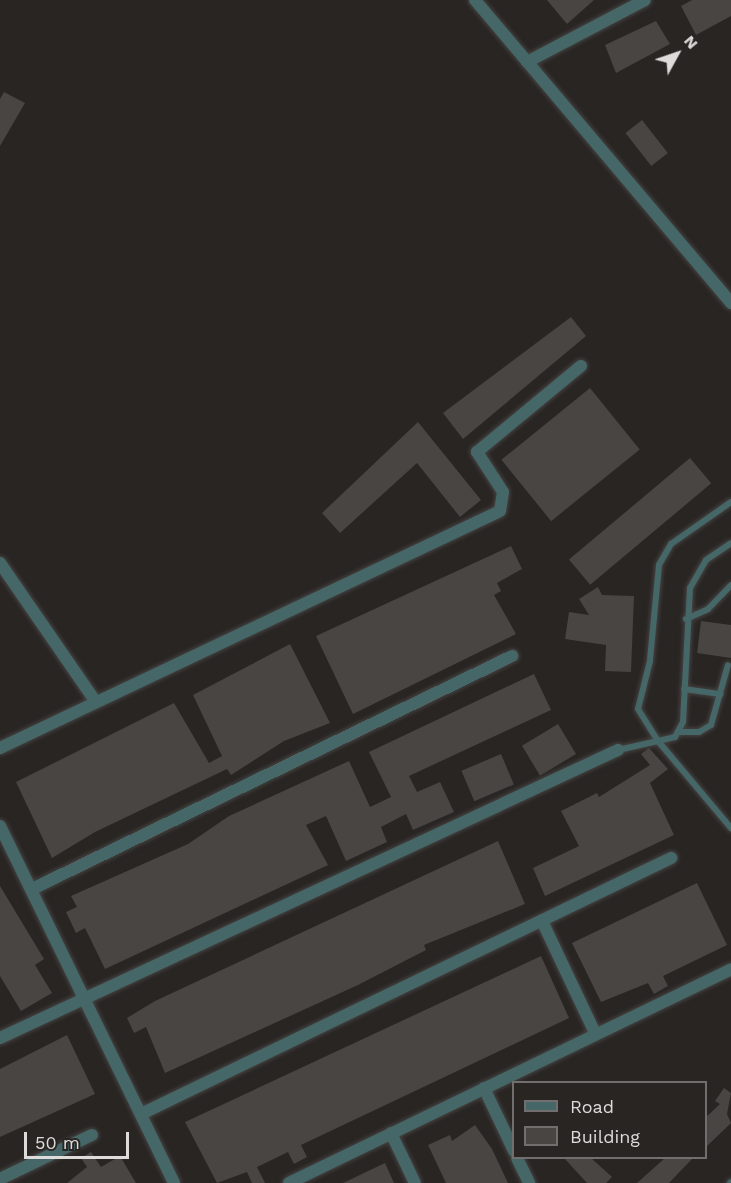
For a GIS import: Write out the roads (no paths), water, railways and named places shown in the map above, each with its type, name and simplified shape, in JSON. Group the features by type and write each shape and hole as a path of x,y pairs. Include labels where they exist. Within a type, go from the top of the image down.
{"street":[{"path":"475,0 731,303"},
{"path":"527,63 622,5 645,0"},
{"path":"0,748 500,511 503,492 477,452 581,366"},
{"path":"0,563 96,702"},
{"path":"32,889 512,656"},
{"path":"2,1033 87,1000 618,750"},
{"path":"0,826 87,1000 174,1183"},
{"path":"141,1114 543,923 671,858"},
{"path":"543,923 595,1033"},
{"path":"295,1182 595,1033 731,969"},
{"path":"484,1089 512,1148"},
{"path":"391,1133 415,1183"},
{"path":"0,1179 92,1135"},
{"path":"517,1159 529,1183"}],"lane":[{"path":"731,502 671,544 659,565 650,661 638,703 658,741 731,828"},
{"path":"680,732 686,619 690,588 700,567 731,543"},
{"path":"686,619 708,609 731,585"},
{"path":"618,750 658,741 680,732 699,732 711,725 728,665"},
{"path":"684,689 721,694"}]}
